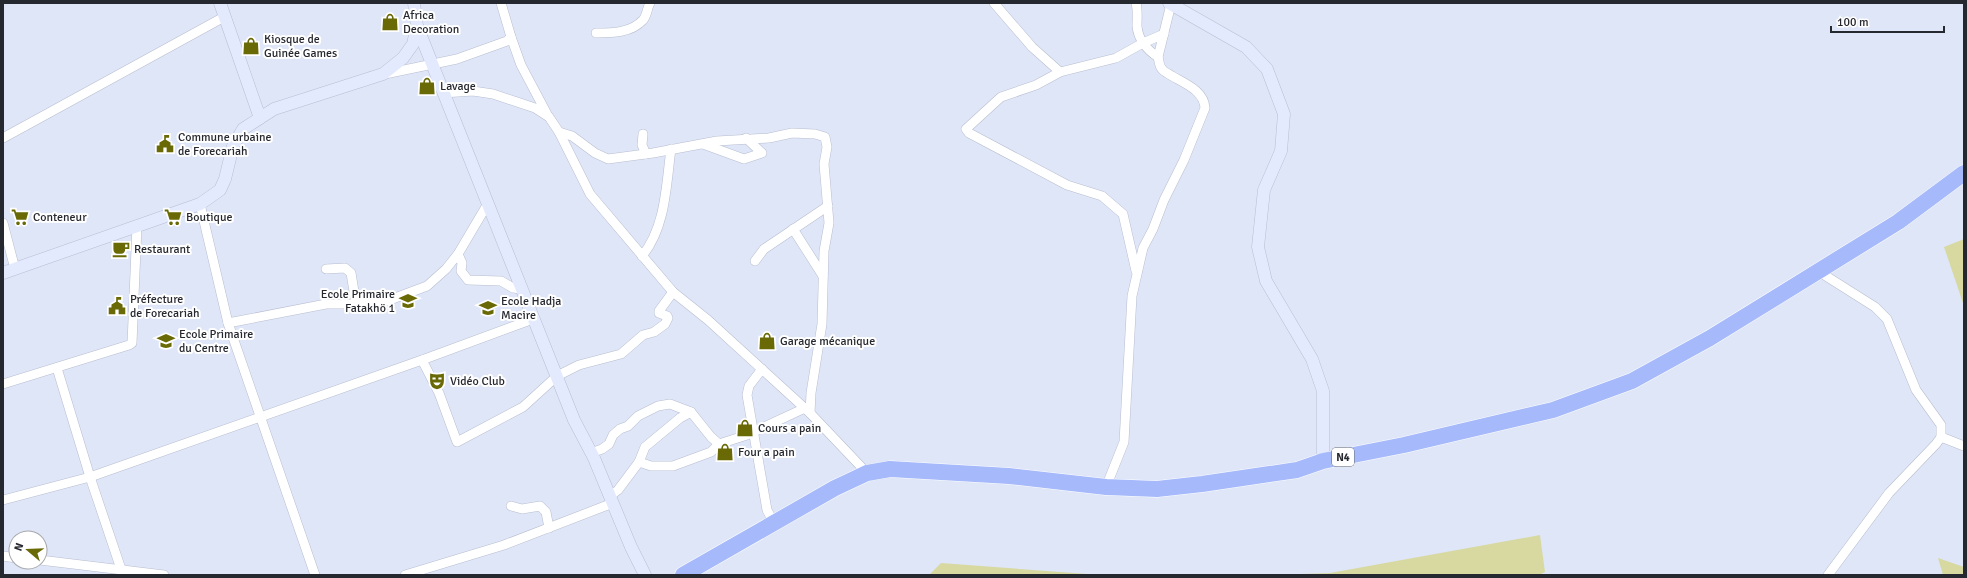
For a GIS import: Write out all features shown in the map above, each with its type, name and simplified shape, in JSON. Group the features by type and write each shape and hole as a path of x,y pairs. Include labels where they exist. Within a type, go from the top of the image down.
{"highway":[{"name":"N4","path":"683,575 835,488 867,473 890,469 1009,476 1106,487 1157,489 1297,470 1323,461 1404,445 1553,410 1632,381 1710,338 1898,222 1964,174"}],"street":[{"path":"220,3 260,118"},
{"path":"414,3 417,26 533,319 574,420 591,452 631,548 645,575"},
{"path":"501,3 521,65 549,117 559,132 590,194 672,292 708,320 808,411 867,473"},
{"path":"596,33 612,33 628,30 644,20 650,3"},
{"path":"994,3 1032,47 1060,72"},
{"path":"1136,3 1137,26 1143,43 1149,51 1158,57"},
{"path":"1106,487 1124,442 1131,303 1136,272 1143,248 1153,229 1164,200 1184,160 1205,108 1204,100 1189,85 1161,69 1158,57 1170,4 1246,47 1267,69 1284,114 1281,151 1264,190 1258,247 1266,281 1312,359 1323,391 1323,461"},
{"path":"3,138 224,17"},
{"path":"383,74 403,58 410,49 413,44 417,26"},
{"path":"1136,272 1123,214 1102,196 1067,185 969,133 966,128 1001,97 1036,85 1060,72 1116,58 1143,43 1164,34"},
{"path":"3,273 200,204 220,190 225,178 233,146 243,129 274,109 383,74 456,58 507,41 511,37"},
{"path":"443,93 473,91 493,94 535,108 549,117"},
{"path":"559,132 572,136 594,153 608,159 746,138 769,138 792,133 815,134 825,137 827,147 824,164 829,223 824,250 822,324 808,411"},
{"path":"644,134 642,145 646,154"},
{"path":"703,144 744,159 762,153 746,138"},
{"path":"642,256 648,249 661,221 671,149"},
{"path":"200,204 228,323 315,575"},
{"path":"228,323 326,304 356,304 387,301 427,286 446,269 458,254 488,205"},
{"path":"755,261 764,249 828,206"},
{"path":"3,223 15,269"},
{"path":"3,384 132,343 137,226"},
{"path":"794,229 823,276"},
{"path":"458,254 462,263 461,271 468,280 501,281 513,288 521,289"},
{"path":"326,269 345,268 351,273 356,304"},
{"path":"1818,271 1875,307 1887,319 1916,390 1941,425 1941,437 1936,444 1889,493 1828,575"},
{"path":"422,360 439,393 457,442 523,407 557,376 579,366 621,354 643,335 654,332 668,321 667,316 660,314 659,311 672,292"},
{"path":"3,500 90,477 422,360 533,319"},
{"path":"57,368 90,477 122,572"},
{"path":"762,369 747,390 755,432 764,497 767,510 774,523"},
{"path":"591,452 602,449 609,444 613,435 620,429 628,426 638,416 658,406 670,404 691,412 711,437 719,444"},
{"path":"639,462 651,466 673,466 711,452 719,444 755,432 808,411"},
{"path":"405,575 504,545 549,528 611,500 639,462 645,447 680,418 691,412"},
{"path":"1941,437 1964,446"},
{"path":"511,506 522,509 540,506 546,512 549,528"},
{"path":"48,561 122,572 164,575"}],"green space":[{"path":"1964,239 1964,306 1944,247"},
{"path":"1540,535 1545,572 1539,575 1268,575 1330,573"},
{"path":"1938,558 1964,567 1964,575 1943,575"},
{"path":"941,563 1101,575 929,575"}],"place":[{"name":"Africa Decoration","path":"390,22"},
{"name":"Kiosque de Guinée Games","path":"251,46"},
{"name":"Lavage","path":"427,86"},
{"name":"Commune urbaine de Forecariah","path":"165,144"},
{"name":"Conteneur","path":"20,217"},
{"name":"Boutique","path":"173,217"},
{"name":"Restaurant","path":"121,249"},
{"name":"Ecole Primaire Fatakhö 1","path":"408,301"},
{"name":"Préfecture de Forecariah","path":"117,306"},
{"name":"Ecole Hadja Macire","path":"488,308"},
{"name":"Ecole Primaire du Centre","path":"166,341"},
{"name":"Garage mécanique","path":"767,341"},
{"name":"Vidéo Club","path":"437,381"},
{"name":"Cours a pain","path":"745,428"},
{"name":"Four a pain","path":"725,452"}]}
